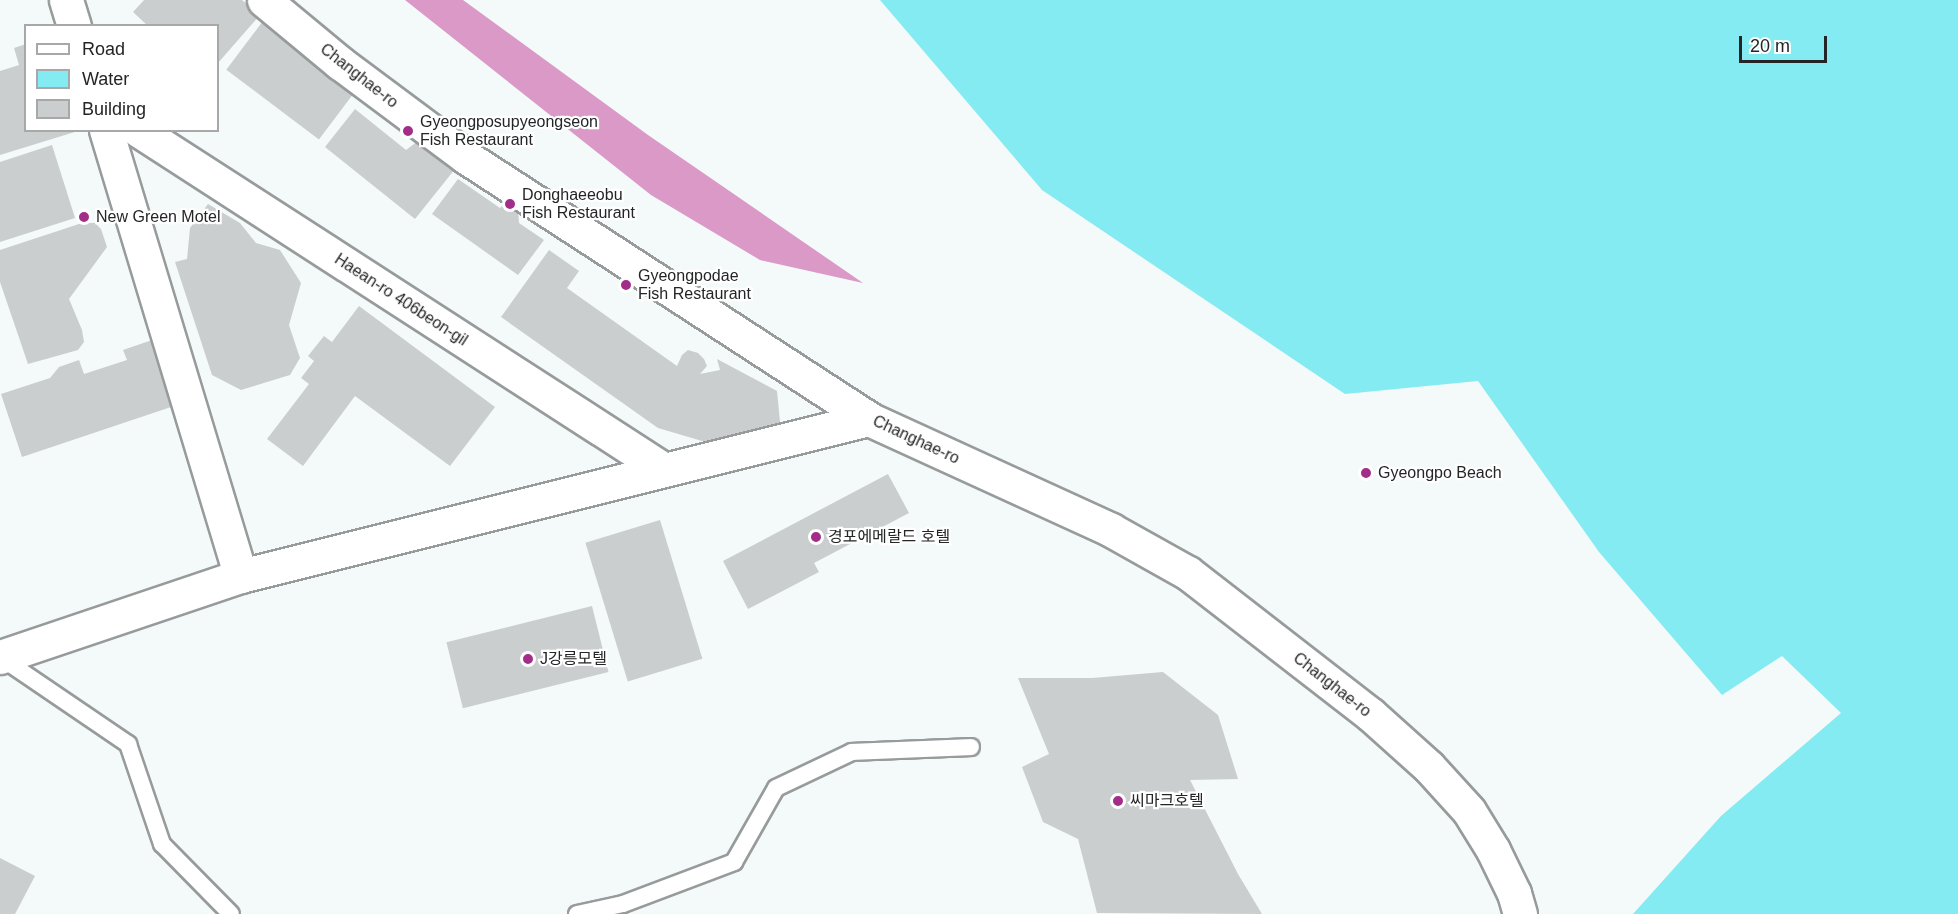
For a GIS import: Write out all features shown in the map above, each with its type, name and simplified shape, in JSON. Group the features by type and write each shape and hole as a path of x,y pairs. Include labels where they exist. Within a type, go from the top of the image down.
{"street":[{"path":"66,0 73,24"},
{"name":"Changhae-ro","path":"264,0 340,63 466,157 869,419 1112,530 1188,573 1370,714 1428,767 1469,811 1493,850 1514,893 1520,914"},
{"path":"107,132 241,576"},
{"name":"Haean-ro 406beon-gil","path":"141,132 663,469"},
{"path":"0,657 241,576 869,419"}],"lane":[{"path":"0,657 128,744 162,844 231,914"},
{"path":"577,914 623,904 734,862 776,788 852,752 971,747"}],"shaded area":[{"path":"405,0 463,0 648,135 863,283 760,260 651,195"}],"water":[{"path":"880,0 1958,0 1958,914 1633,914 1721,816 1841,713 1782,656 1722,695 1599,552 1478,381 1345,394 1042,190"}],"building":[{"path":"144,0 242,0 260,15 219,62 219,24 146,24 133,12"},
{"path":"266,17 359,87 319,140 226,70"},
{"path":"24,45 24,132 75,132 0,155 0,71 19,65 14,48"},
{"path":"355,109 406,150 418,141 455,169 415,219 325,147"},
{"path":"52,145 75,218 0,242 0,162"},
{"path":"458,179 500,208 506,202 518,210 519,223 544,240 518,275 432,214"},
{"path":"208,204 240,223 256,243 280,250 301,283 289,325 300,358 290,375 241,390 212,375 175,262 187,259 190,228"},
{"path":"82,223 95,223 101,229 107,247 69,299 82,330 84,342 78,350 28,364 0,282 0,250"},
{"path":"549,250 579,271 567,288 677,366 682,355 688,350 698,353 704,359 707,366 700,374 720,370 717,359 777,391 781,432 719,446 658,428 501,317"},
{"path":"359,306 495,407 450,466 355,396 303,466 267,439 309,384 301,378 314,361 308,356 324,336 332,342"},
{"path":"155,339 177,405 22,457 1,394 50,378 59,367 79,360 84,374 127,360 123,350"},
{"name":"경포에메랄드 호텔","path":"888,474 909,513 814,563 819,572 748,609 723,561"},
{"path":"660,520 702,659 628,681 585,543"},
{"name":"J강릉모텔","path":"592,606 608,672 463,708 446,642"},
{"name":"씨마크호텔","path":"1163,672 1218,715 1238,779 1190,780 1238,874 1262,914 1097,913 1078,839 1043,822 1022,767 1049,754 1018,678 1092,678"},
{"path":"0,858 35,876 15,914 0,914"}],"place":[{"name":"Gyeongposupyeongseon Fish Restaurant","path":"408,131"},
{"name":"Donghaeeobu Fish Restaurant","path":"510,204"},
{"name":"New Green Motel","path":"84,217"},
{"name":"Gyeongpodae Fish Restaurant","path":"626,285"},
{"name":"Gyeongpo Beach","path":"1366,473"},
{"name":"경포에메랄드 호텔","path":"816,537"},
{"name":"J강릉모텔","path":"528,659"},
{"name":"씨마크호텔","path":"1118,801"}]}
